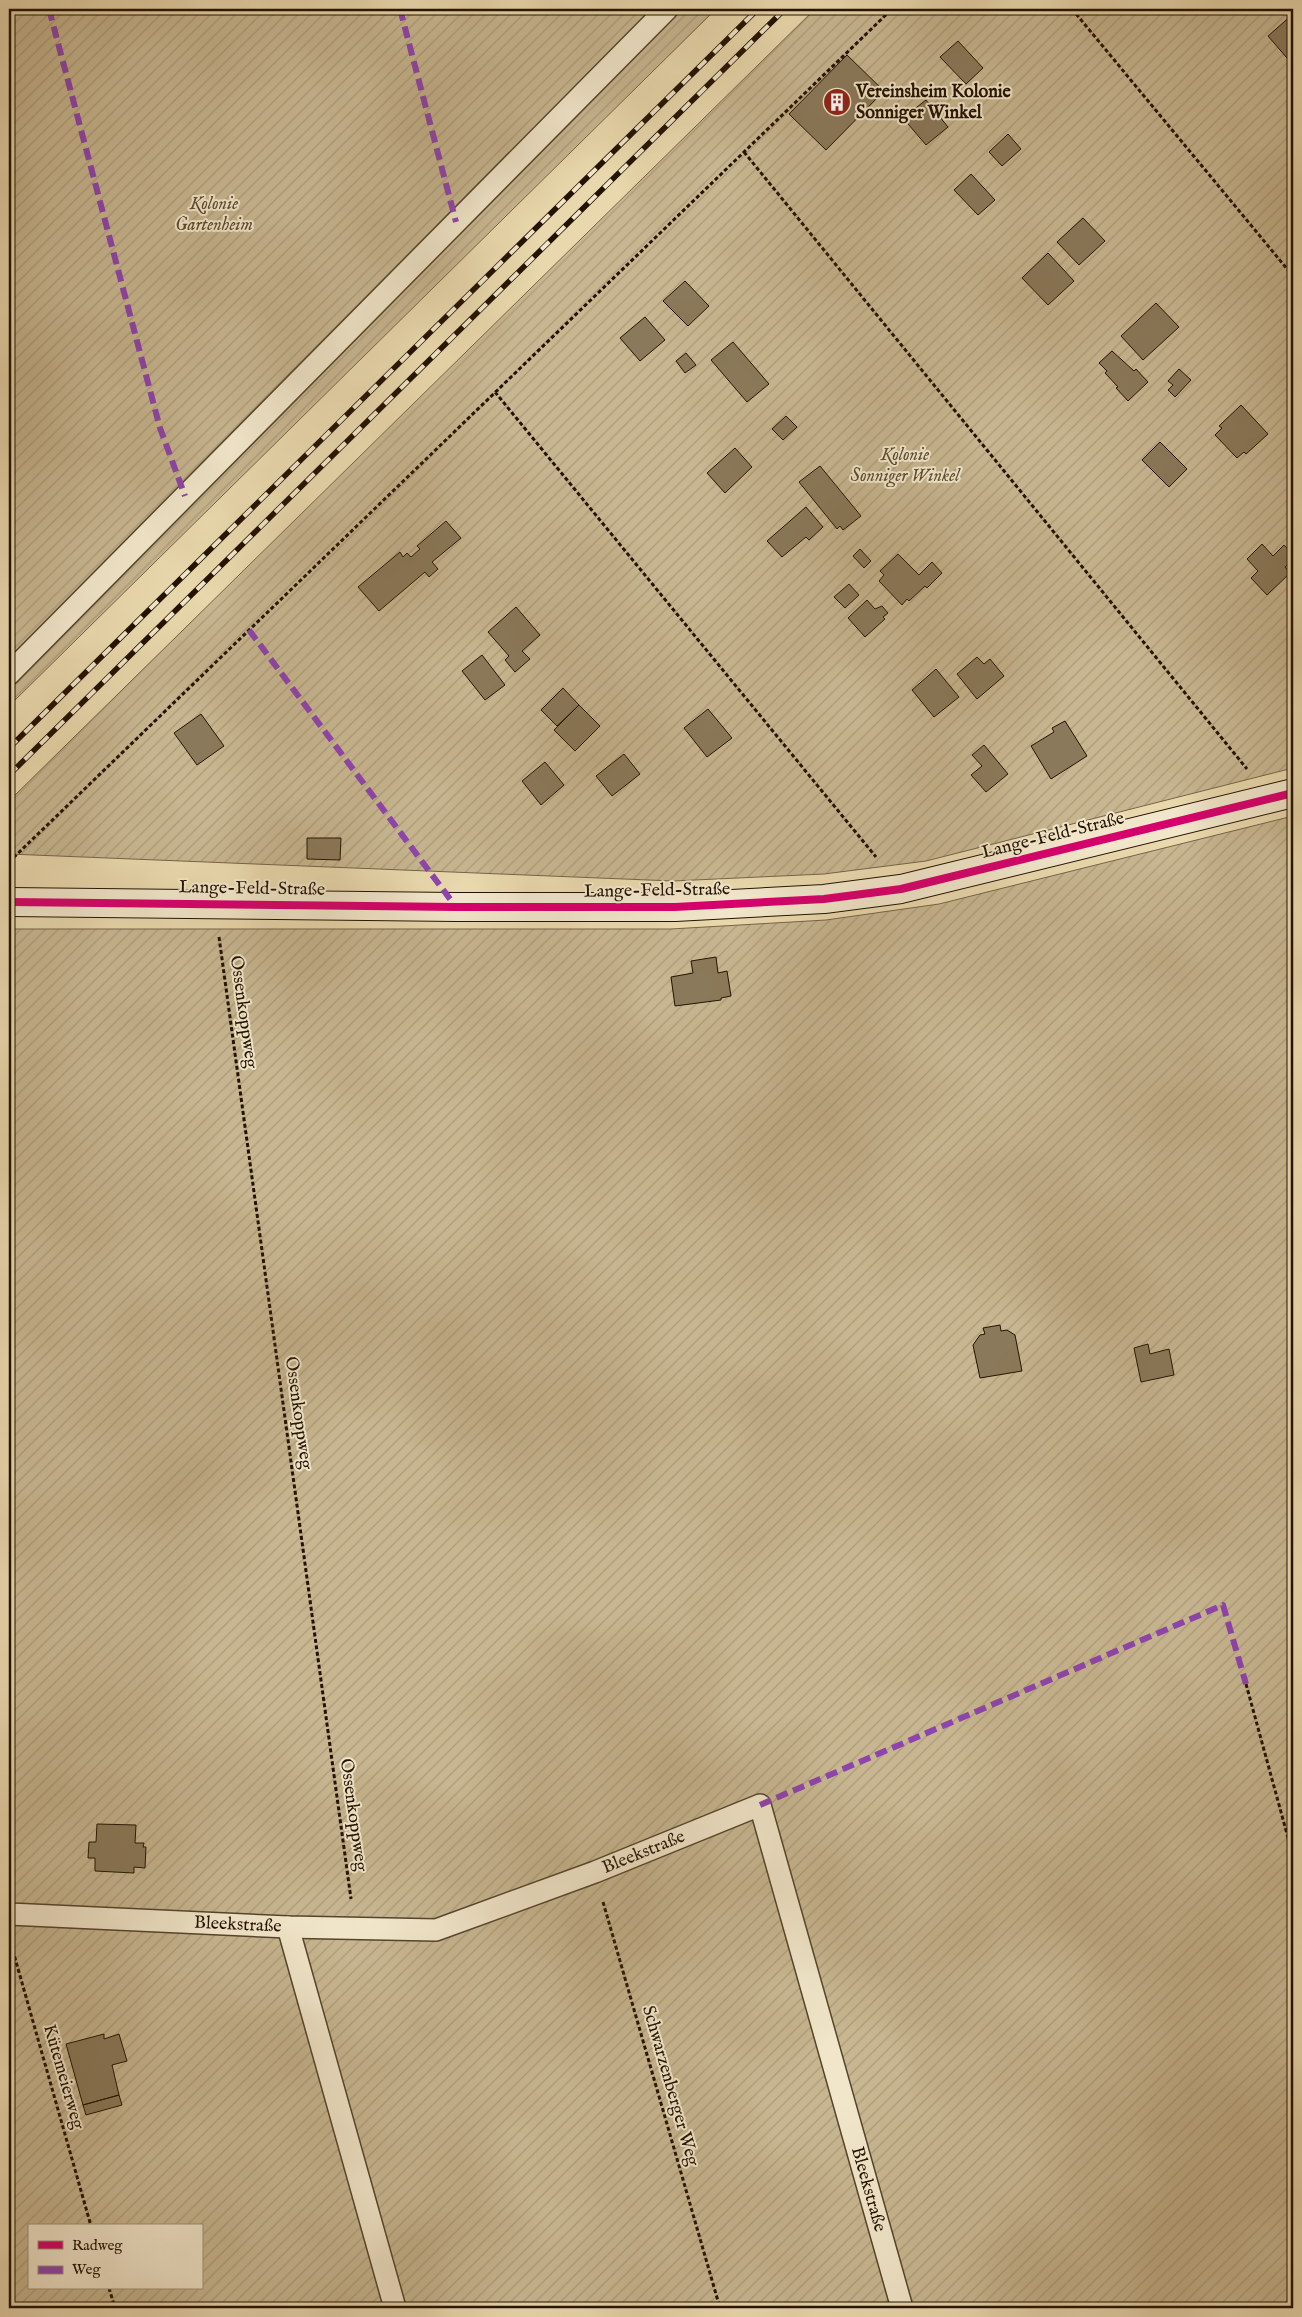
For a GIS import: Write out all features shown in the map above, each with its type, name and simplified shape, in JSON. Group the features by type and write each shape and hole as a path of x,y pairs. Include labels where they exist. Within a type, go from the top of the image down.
{"street":[{"name":"Lange-Feld-Straße","path":"9,902 456,907 675,907 824,899 902,889 1282,796"}],"lane":[{"path":"9,674 667,9"},
{"name":"Bleekstraße","path":"9,1914 288,1927 436,1930 595,1872 760,1805 902,2308"},
{"path":"288,1927 395,2308"}],"path":[{"path":"9,862 892,9"},
{"path":"1072,9 1293,276"},
{"path":"744,152 1282,796"},
{"path":"496,392 902,889"},
{"path":"1246,1684 1293,1856"},
{"path":"110,2290 114,2308"}],"green space":[{"name":"Kolonie Gartenheim","path":"9,9 716,9 9,706"},
{"name":"Kolonie Sonniger Winkel","path":"815,9 1293,9 1293,768 926,861 824,874 673,881 9,854 9,801"},
{"path":"1293,816 1293,2308 9,2308 9,929 671,929 826,920 939,904"}],"building":[{"path":"1293,16 1293,65 1268,36"},
{"path":"958,41 983,68 966,84 940,57"},
{"name":"Vereinsheim Kolonie Sonniger Winkel","path":"847,55 884,91 826,150 789,114"},
{"path":"926,100 948,127 926,145 903,118"},
{"path":"1008,134 1021,149 1002,166 989,152"},
{"path":"971,174 995,200 978,215 954,190"},
{"path":"1083,218 1105,241 1079,265 1057,242"},
{"path":"1048,253 1074,281 1048,305 1022,278"},
{"path":"685,281 709,306 688,326 663,301"},
{"path":"1156,303 1179,327 1143,360 1121,336"},
{"path":"645,317 665,340 640,361 620,338"},
{"path":"733,342 769,384 747,402 711,360"},
{"path":"1112,351 1134,371 1136,369 1148,382 1128,401 1116,388 1118,387 1105,373 1107,371 1099,363"},
{"path":"686,353 696,365 685,373 676,361"},
{"path":"1179,369 1191,380 1175,397 1168,390 1173,385 1168,381"},
{"path":"1241,405 1268,434 1246,454 1244,452 1237,458 1215,435 1222,428 1219,426"},
{"path":"786,416 797,427 783,440 772,429"},
{"path":"1160,442 1187,469 1169,487 1142,460"},
{"path":"735,448 752,467 725,493 707,473"},
{"path":"820,466 861,516 843,530 840,526 837,529 799,482"},
{"path":"806,507 823,527 809,540 806,537 782,557 767,541"},
{"path":"446,521 461,538 432,562 438,569 429,577 425,572 379,611 358,587 400,552 403,557 407,553 411,557 420,549 417,546"},
{"path":"1262,544 1273,556 1284,545 1293,554 1293,559 1285,567 1290,573 1267,595 1251,578 1258,571 1247,559"},
{"path":"860,549 871,561 864,568 853,556"},
{"path":"898,554 919,575 932,562 942,573 927,588 925,586 902,605 879,581 884,575 880,571"},
{"path":"849,584 859,595 845,608 834,597"},
{"path":"867,600 875,609 882,606 888,613 883,617 885,619 865,637 848,618"},
{"path":"516,607 540,635 522,651 530,659 515,672 505,660 509,656 488,632"},
{"path":"482,655 505,685 485,700 462,671"},
{"path":"977,657 984,664 990,659 1004,676 977,699 957,674"},
{"path":"936,669 959,697 934,717 912,690"},
{"path":"563,688 579,705 557,726 541,710"},
{"path":"579,705 600,726 575,751 554,730"},
{"path":"708,709 732,738 707,757 684,728"},
{"path":"201,714 224,746 197,765 174,733"},
{"path":"1065,721 1087,756 1051,779 1031,746 1054,732 1052,728"},
{"path":"984,745 1008,774 986,792 971,775 982,766 972,755"},
{"path":"624,754 640,774 612,796 596,776"},
{"path":"545,762 564,785 541,805 522,781"},
{"path":"307,838 341,838 340,860 307,859"},
{"path":"716,957 718,973 727,971 731,996 721,998 721,1000 675,1006 671,977 693,973 691,961"},
{"path":"1000,1325 1001,1331 1007,1330 1015,1335 1022,1371 980,1378 973,1345 980,1335 985,1334 983,1328"},
{"path":"1148,1344 1150,1354 1169,1349 1174,1375 1141,1382 1134,1348"},
{"path":"97,1824 136,1825 135,1843 144,1843 143,1847 146,1847 145,1868 134,1867 134,1873 95,1871 95,1858 88,1858 89,1842 96,1842"},
{"path":"104,2034 104,2039 119,2034 127,2061 112,2065 119,2095 83,2105 66,2044"},
{"path":"119,2095 122,2105 86,2115 83,2105"}],"railway":[{"path":"9,748 758,9"},
{"path":"9,775 785,9"}],"marked path":[{"path":"49,9 160,428 185,496"},
{"path":"400,9 456,222"},
{"path":"249,630 456,907"},
{"path":"760,1805 1223,1605 1246,1684"}],"cycle path":[{"path":"9,902 456,907 675,907 824,899 901,889 1293,793"}],"place":[{"name":"Vereinsheim Kolonie Sonniger Winkel","path":"837,102"}]}
